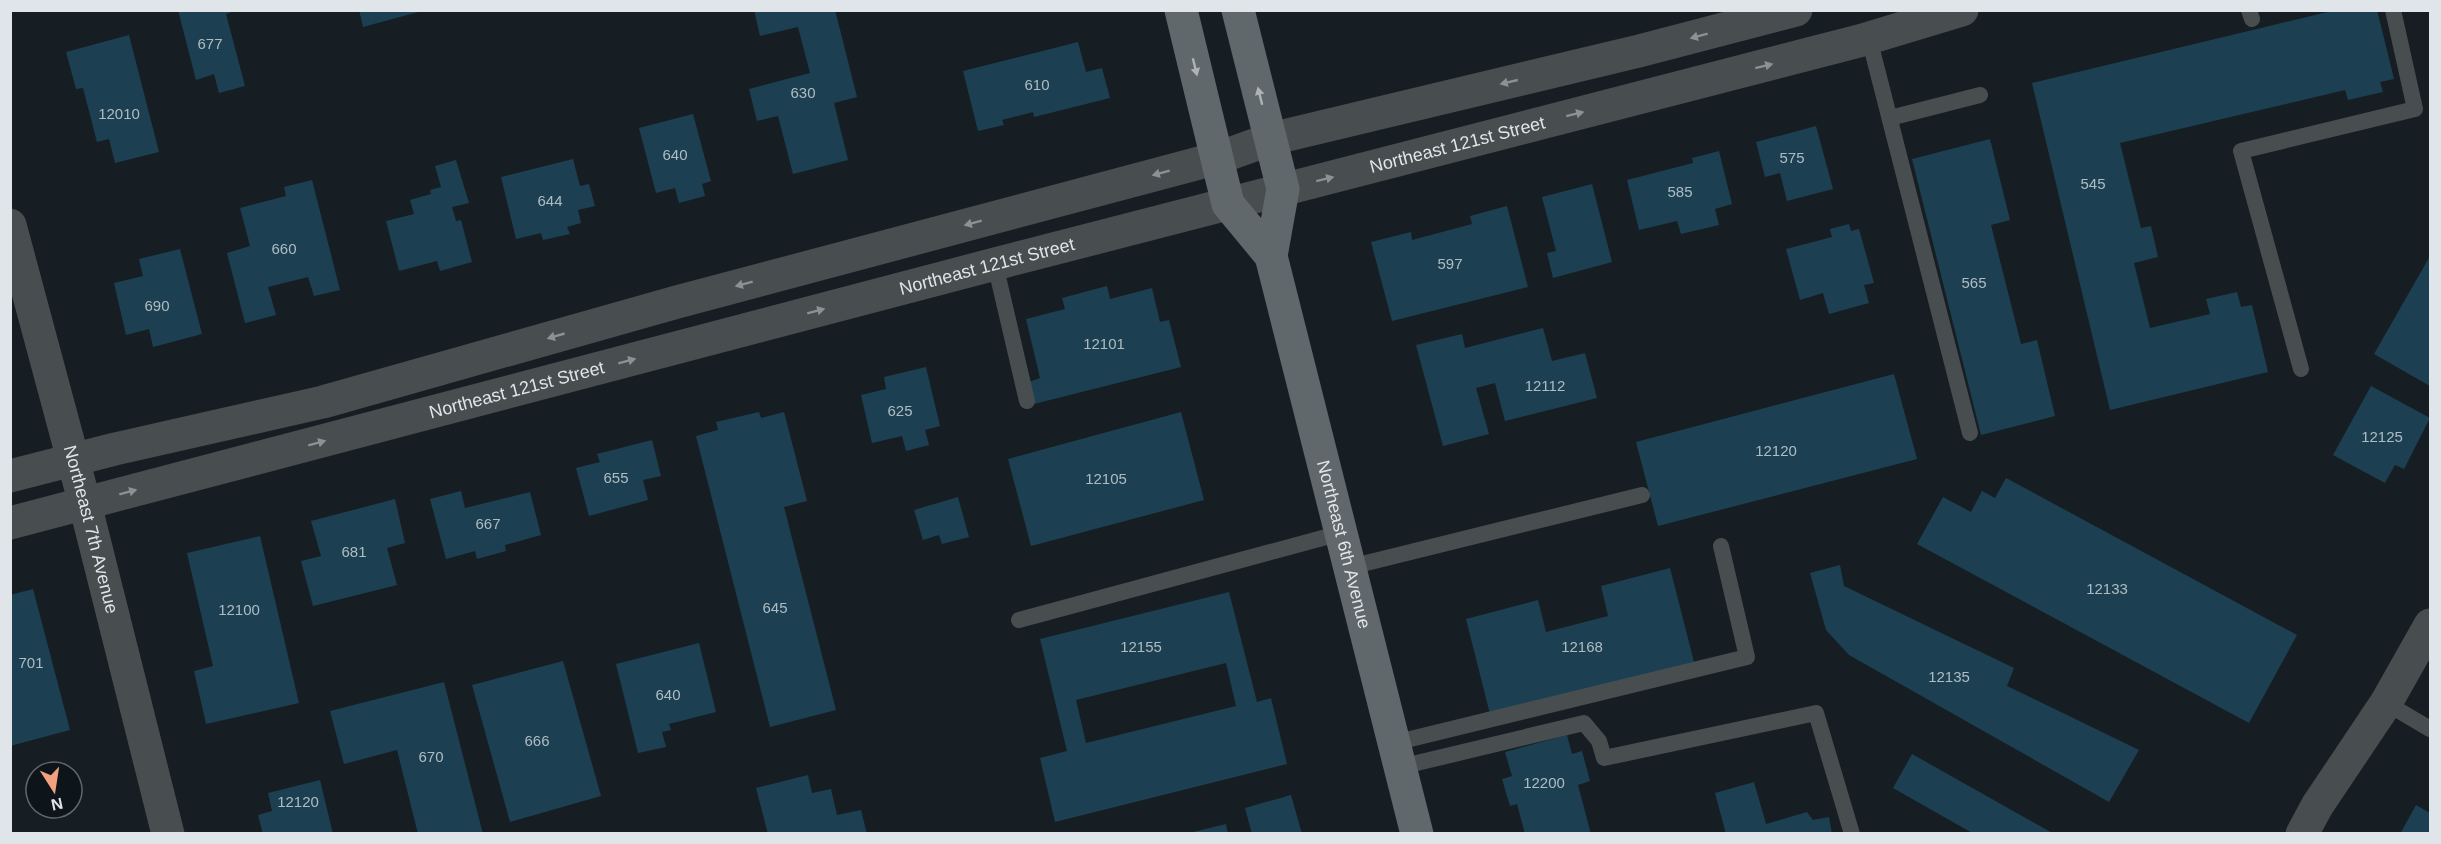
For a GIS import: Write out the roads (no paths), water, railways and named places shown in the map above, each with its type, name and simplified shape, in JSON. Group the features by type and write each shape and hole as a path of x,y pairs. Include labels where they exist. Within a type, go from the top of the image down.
{"main road":[{"name":"Northeast 6th Avenue","path":"1181,10 1228,204 1271,256"},
{"name":"Northeast 6th Avenue","path":"1238,10 1283,189 1271,256 1417,834"}],"street":[{"path":"10,476 323,402 677,302 1218,158 1271,139 1639,51 1796,10"},
{"name":"Northeast 121st Street","path":"10,523 995,264 1869,38 1962,10"},
{"name":"Northeast 7th Avenue","path":"10,225 73,460 168,834"},
{"path":"2302,834 2317,806 2386,703 2430,626"}],"lane":[{"path":"2301,369 2241,151 2415,109 2392,10"},
{"path":"1869,38 1970,433"},
{"path":"1890,118 1980,95"},
{"path":"995,264 1027,401"},
{"path":"1350,567 1642,495"},
{"path":"1019,620 1341,533"},
{"path":"1397,755 1747,657 1721,546"},
{"path":"2386,703 2430,729"},
{"path":"1397,755 1584,723 1599,741 1604,758 1816,713 1852,834"}]}
